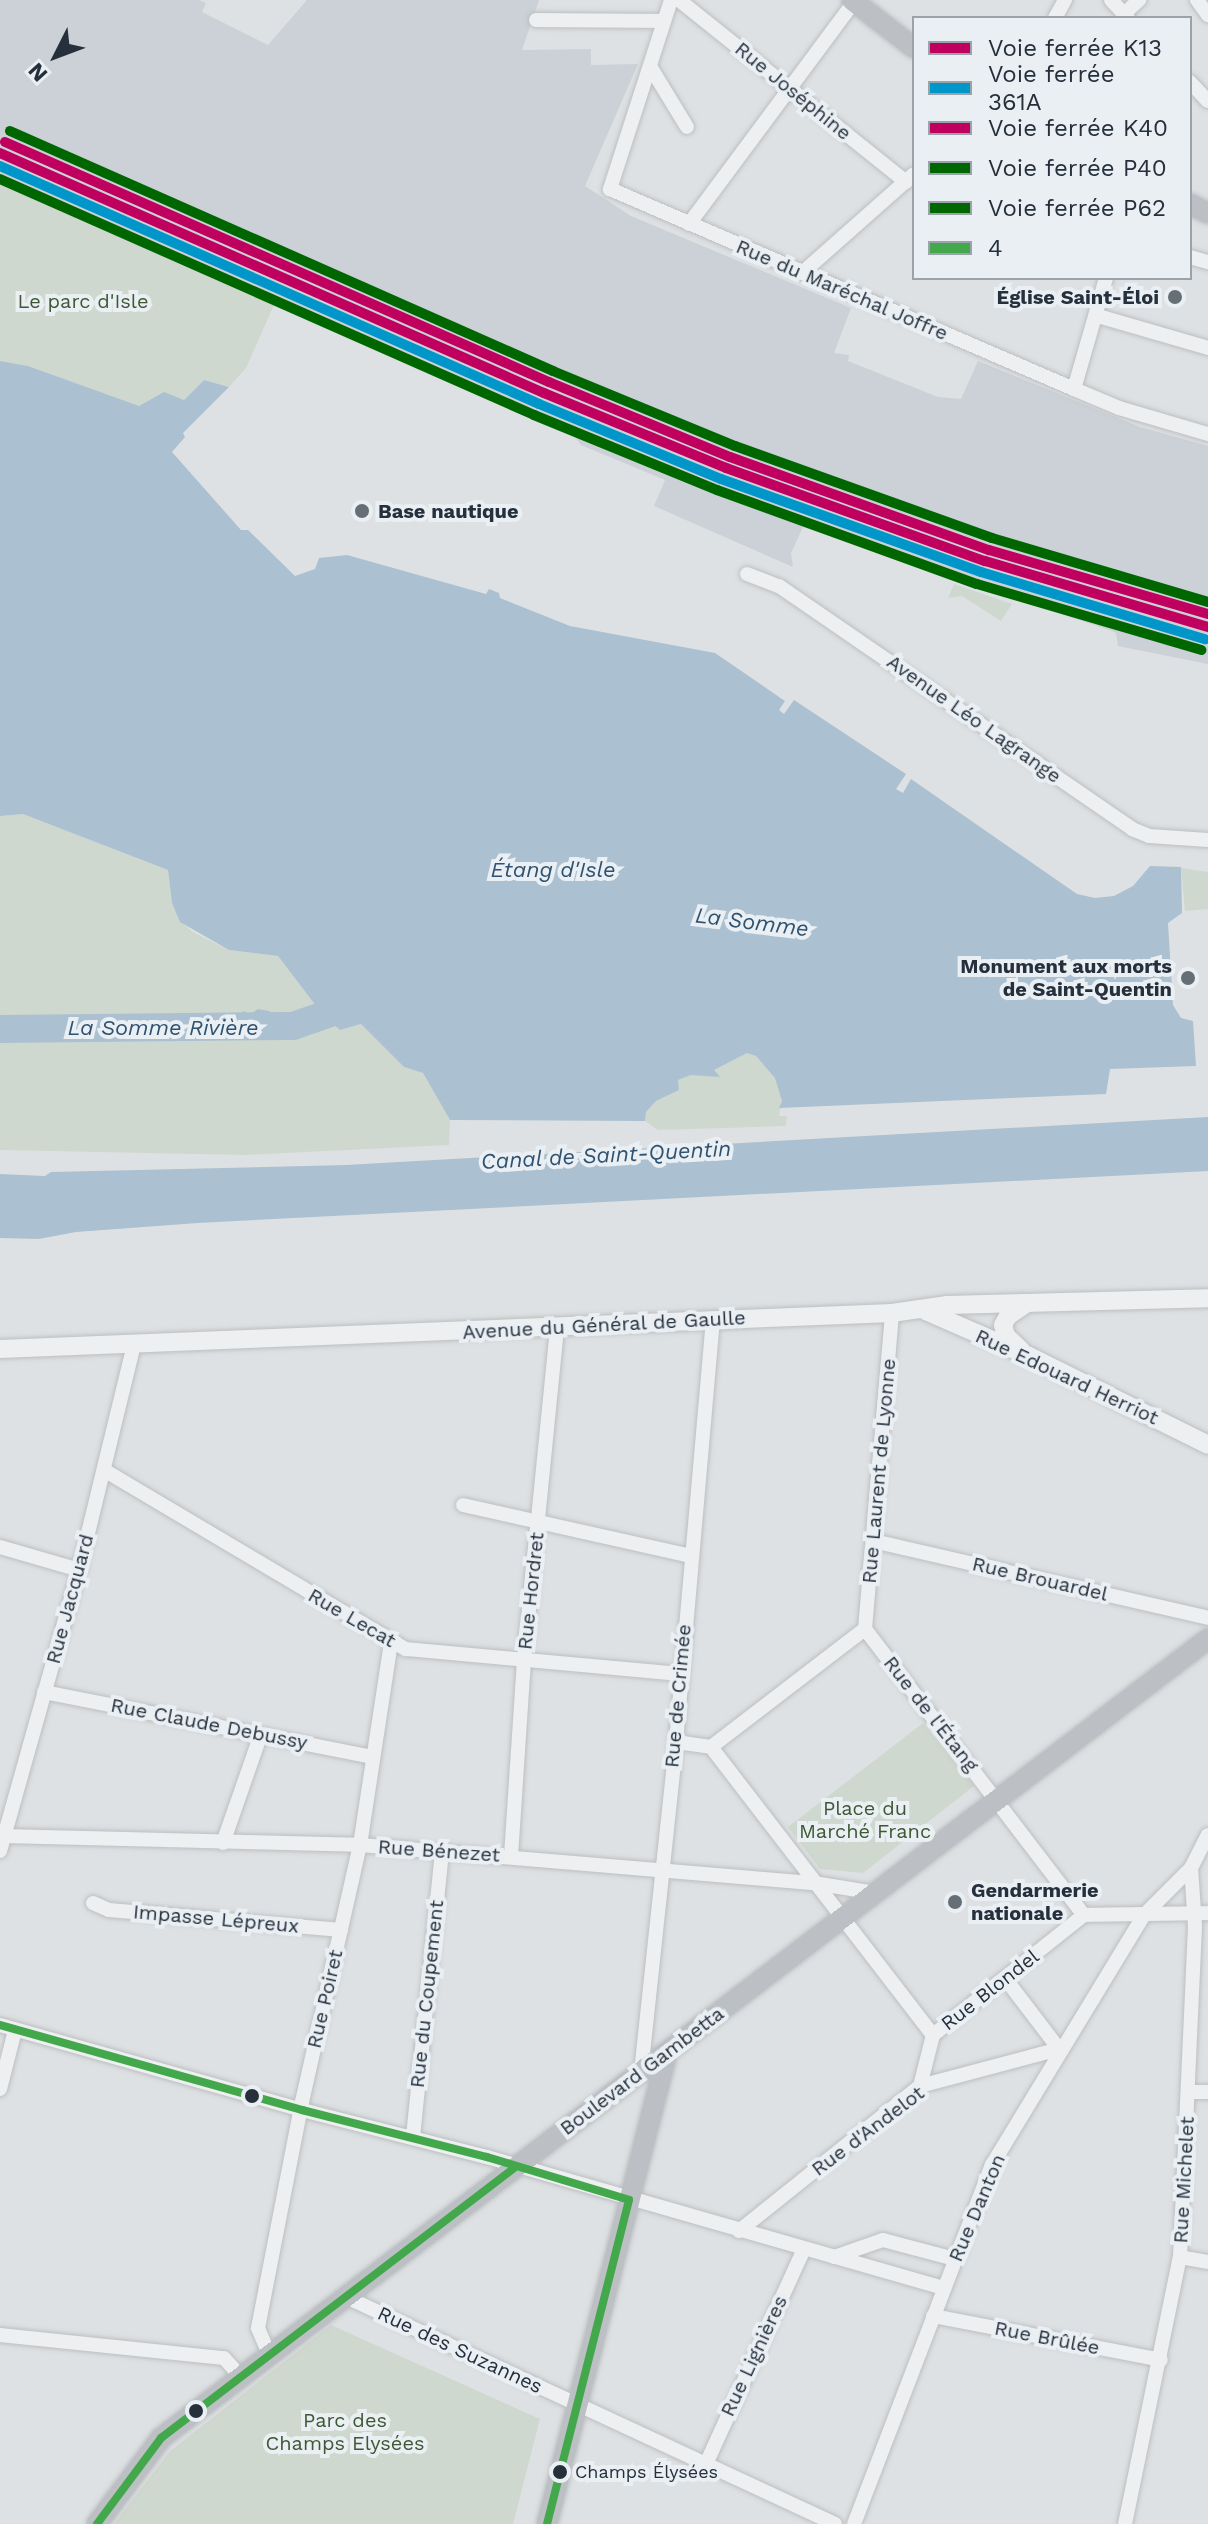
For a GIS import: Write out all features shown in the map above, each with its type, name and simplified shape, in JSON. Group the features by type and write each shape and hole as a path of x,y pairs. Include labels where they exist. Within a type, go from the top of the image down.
{"main road":[{"path":"853,1 912,46"},
{"name":"Boulevard Gambetta","path":"97,2524 149,2451 240,2376 1208,1639"},
{"path":"547,2524 667,2052"},
{"path":"608,2097 630,2090 641,2094 648,2125"}],"street":[{"path":"671,0 651,68 687,127"},
{"name":"Rue Joséphine","path":"679,0 789,88 910,178"},
{"path":"1111,0 1126,16 1139,0"},
{"path":"1197,0 1208,15"},
{"path":"689,224 853,1"},
{"path":"536,20 664,21"},
{"name":"Rue du Maréchal Joffre","path":"651,68 610,189 1119,408 1208,434"},
{"path":"1192,84 1208,101"},
{"path":"802,273 910,178"},
{"path":"1074,389 1098,316 1106,280"},
{"path":"1098,316 1208,348"},
{"name":"Avenue Léo Lagrange","path":"747,574 779,586 1132,829 1160,838 1208,840"},
{"name":"Avenue du Général de Gaulle","path":"0,1349 892,1313 926,1311 947,1305 1208,1298"},
{"path":"1027,1303 1008,1316 1003,1325 1006,1336 1029,1356"},
{"name":"Rue Edouard Herriot","path":"926,1311 1029,1356 1208,1445"},
{"name":"Rue Laurent de Lyonne","path":"865,1629 892,1313"},
{"name":"Rue de Crimée","path":"641,2072 676,1742 679,1674 713,1320"},
{"name":"Rue Hordret","path":"511,1856 524,1659 557,1327"},
{"name":"Rue Jacquard","path":"0,1851 79,1570 134,1345"},
{"name":"Rue Lecat","path":"104,1470 406,1649 679,1674"},
{"path":"463,1505 691,1556"},
{"name":"Rue Brouardel","path":"873,1541 1208,1618"},
{"path":"0,1547 79,1570"},
{"path":"711,1747 865,1629"},
{"name":"Rue de l'Étang","path":"865,1629 1084,1915"},
{"name":"Rue Poiret","path":"269,2354 259,2339 258,2328 360,1845 391,1642"},
{"name":"Rue Claude Debussy","path":"44,1692 373,1757"},
{"path":"223,1843 261,1734"},
{"path":"676,1742 711,1747 933,2035 920,2086"},
{"path":"1191,1868 1208,1835"},
{"name":"Rue Bénezet","path":"2,1836 360,1845 814,1883 876,1893"},
{"name":"Rue du Coupement","path":"413,2137 442,1851"},
{"name":"Rue Michelet","path":"1125,2524 1180,2257 1188,2092 1202,1913 1191,1868"},
{"name":"Rue Danton","path":"854,2524 992,2165 1059,2049 1144,1915 1191,1868"},
{"name":"Impasse Lépreux","path":"93,1903 109,1910 341,1930"},
{"path":"1084,1915 1202,1913"},
{"name":"Rue Blondel","path":"933,2035 1084,1915"},
{"path":"1005,1978 1059,2049"},
{"path":"0,2025 302,2110 413,2137 944,2288"},
{"path":"0,2089 15,2030"},
{"name":"Rue d'Andelot","path":"739,2231 920,2086 1059,2049"},
{"path":"1188,2092 1208,2092"},
{"path":"834,2257 883,2240 955,2259"},
{"name":"Rue Lignières","path":"706,2464 804,2249"},
{"path":"1180,2257 1208,2262"},
{"name":"Rue des Suzannes","path":"346,2297 835,2524"},
{"name":"Rue Brûlée","path":"933,2316 1161,2360"},
{"path":"0,2335 224,2358 240,2376"}],"shaded area":[{"path":"0,0 199,0 206,3 202,12 268,45 307,0 539,0 522,50 591,49 591,65 638,64 585,186 631,216 851,308 834,353 849,355 848,361 938,397 961,399 978,361 1140,427 1208,446 1208,664 1118,646 1116,633 1112,631 803,527 791,553 793,567 654,506 665,480 581,445 566,425 0,175"}],"green space":[{"name":"Le parc d'Isle","path":"0,175 277,298 246,368 229,387 204,380 184,400 164,393 139,407 28,366 0,361"},
{"path":"954,584 1012,604 1001,621 962,596 948,598"},
{"path":"23,814 168,870 172,903 181,922 193,932 229,950 278,956 323,1015 340,1030 361,1024 404,1067 423,1073 450,1120 449,1145 245,1155 0,1150 0,816"},
{"path":"1181,868 1208,872 1208,909 1185,911"},
{"path":"747,1053 756,1056 776,1078 782,1101 779,1116 787,1116 786,1126 658,1130 645,1121 646,1112 656,1101 679,1090 678,1080 691,1075 719,1076 713,1070"},
{"name":"Place du Marché Franc","path":"923,1723 974,1786 863,1873 820,1869 788,1827"},
{"name":"Parc des Champs Elysées","path":"331,2325 540,2419 513,2524 114,2524 170,2451"}],"water":[{"name":"Étang d'Isle","path":"0,361 28,366 139,406 164,392 184,400 204,380 229,387 183,433 185,437 172,452 241,530 248,530 295,576 315,569 319,558 347,555 486,594 489,589 499,593 500,598 570,626 715,653 785,701 779,710 784,714 794,700 906,774 896,789 903,793 911,779 1077,894 1095,898 1114,896 1133,886 1150,866 1181,867 1182,913 1168,923 1173,1005 1181,1018 1193,1021 1196,1066 1110,1069 1106,1094 779,1108 782,1101 775,1078 756,1056 747,1053 714,1070 720,1077 691,1075 678,1080 679,1090 656,1101 646,1112 645,1121 450,1120 423,1073 404,1067 361,1024 340,1030 323,1015 278,956 229,950 180,922 172,903 168,870 23,814 0,816"},
{"path":"258,1009 269,1011 294,1029 277,1037 261,1030 257,1035 244,1024 231,1028 227,1024 244,1011 248,1016"},
{"name":"Canal de Saint-Quentin","path":"1208,1117 1208,1171 198,1223 76,1232 39,1239 0,1238 0,1174 45,1176 51,1172 346,1165"}],"waterway":[{"name":"La Somme Rivière","path":"0,1029 293,1026 359,1003"}],"rail line":[{"name":"P62","path":"10,131 553,371 735,446 992,538 1208,602"},
{"name":"K40","path":"5,142 549,382 730,457 989,550 1208,614"},
{"name":"K13","path":"0,153 544,393 726,468 985,561 1208,627"},
{"name":"361A","path":"0,166 539,404 721,479 981,572 1205,639"},
{"name":"P40","path":"0,179 534,415 717,490 977,584 1201,650"}],"transit line":[{"name":"4","path":"0,2025 302,2110 487,2157 629,2200 547,2524"},
{"name":"4","path":"97,2524 161,2438 514,2168"}],"place":[{"name":"Église Saint-Éloi","path":"1175,297"},
{"name":"Base nautique","path":"362,511"},
{"name":"Monument aux morts de Saint-Quentin","path":"1188,978"},
{"name":"Gendarmerie nationale","path":"955,1902"},
{"name":"Champs Élysées","path":"560,2472"}],"water label":[{"name":"La Somme","path":"752,922"}]}
